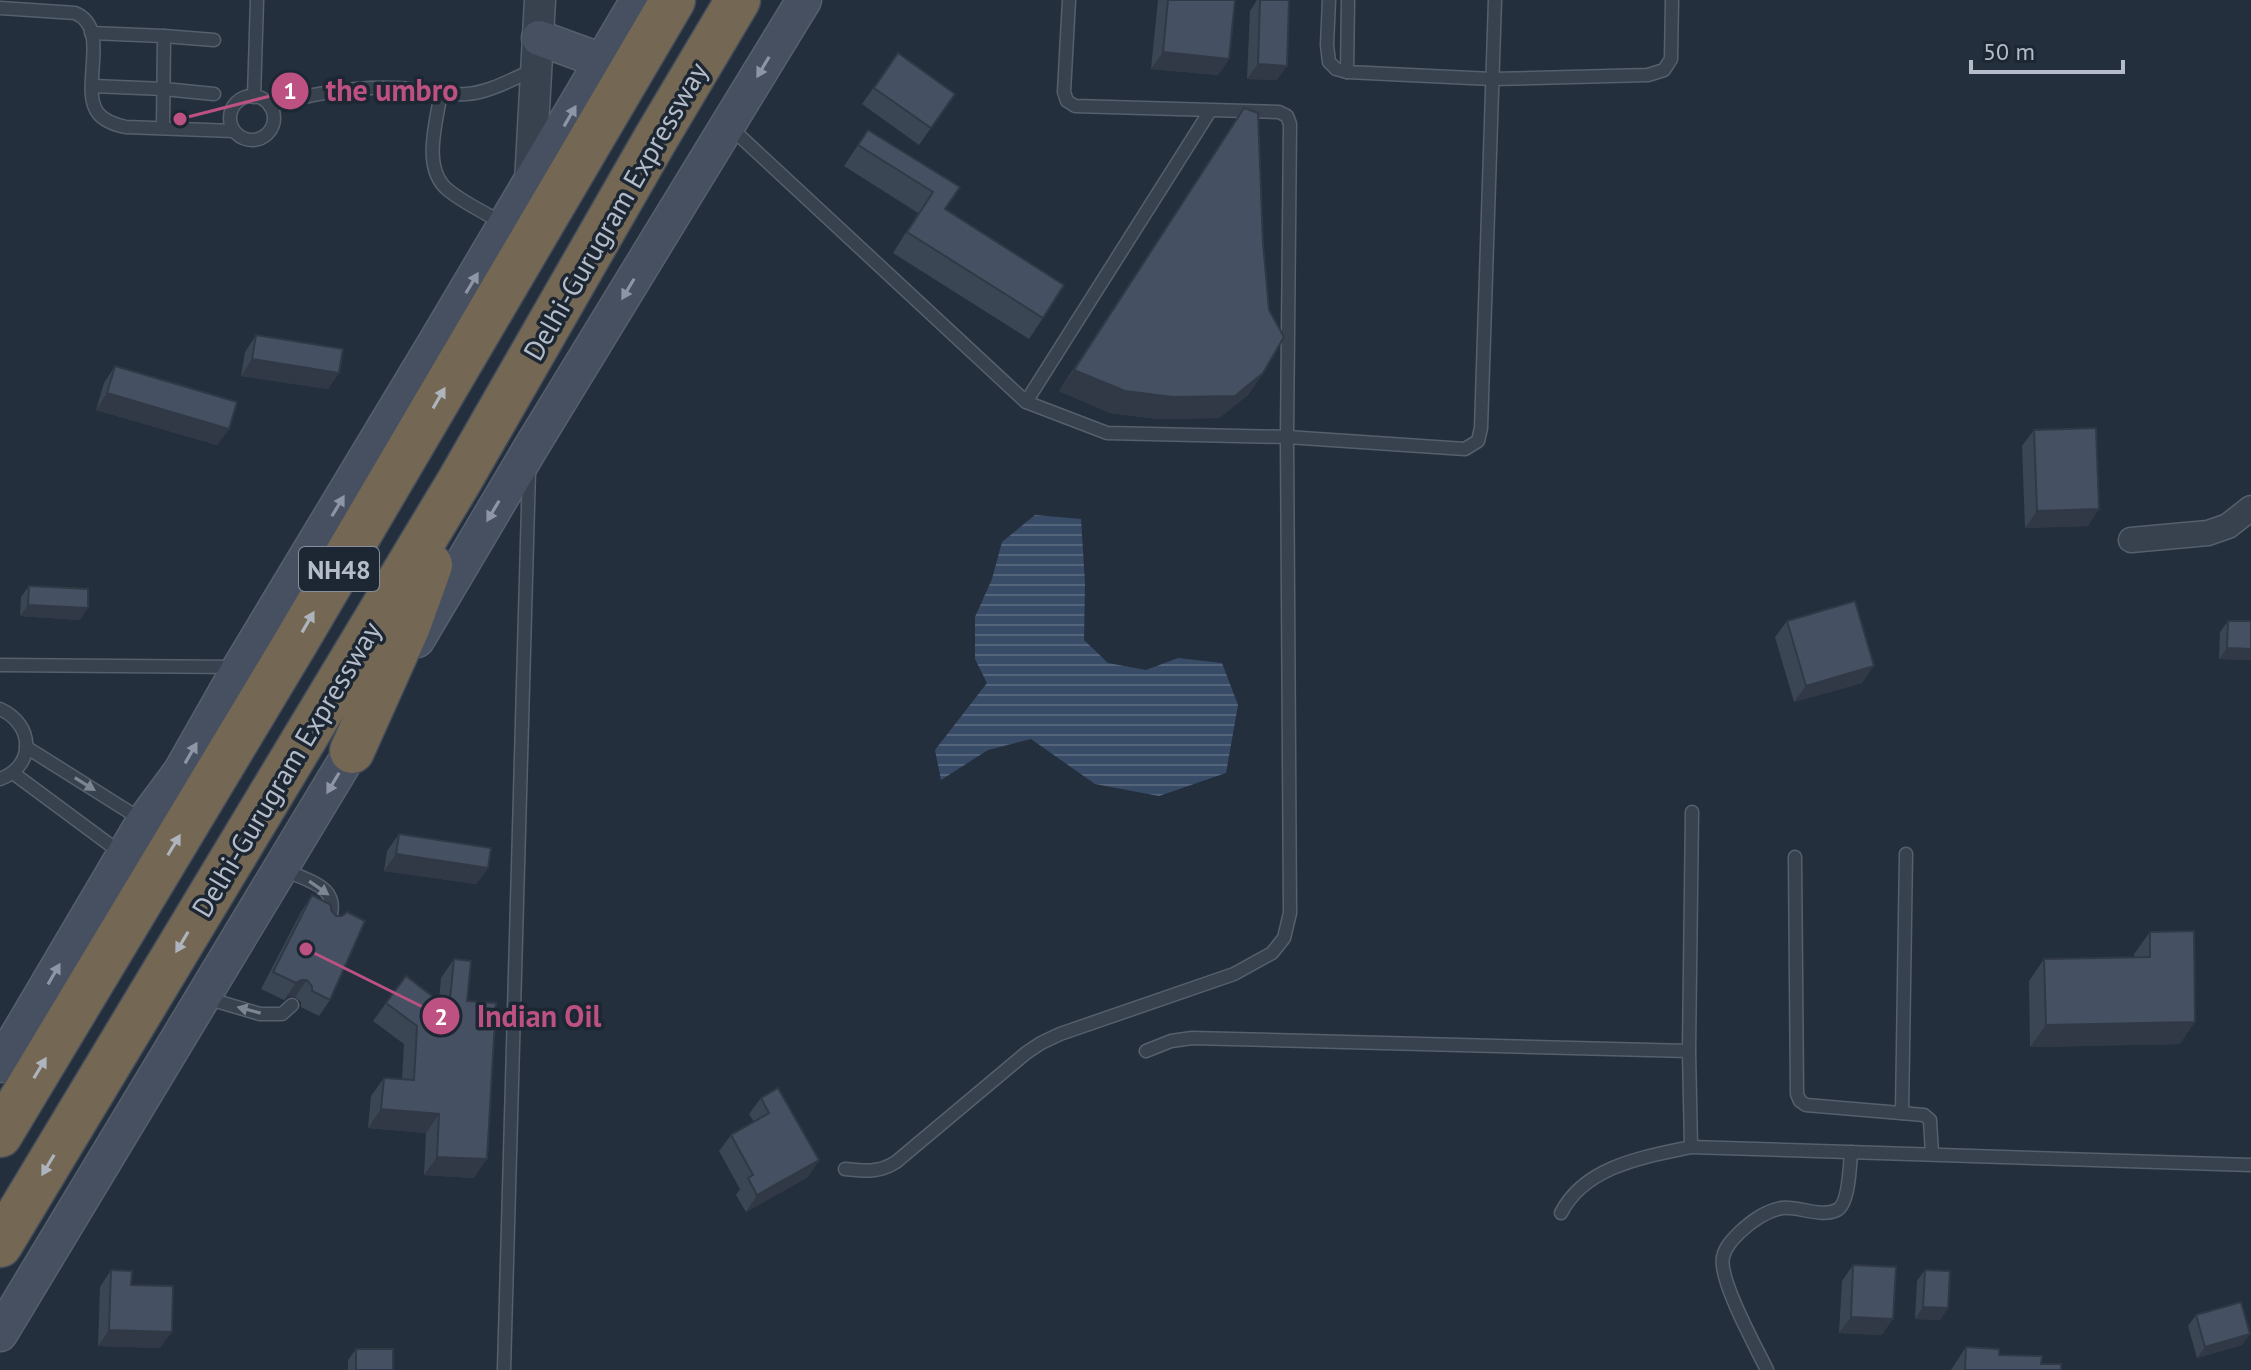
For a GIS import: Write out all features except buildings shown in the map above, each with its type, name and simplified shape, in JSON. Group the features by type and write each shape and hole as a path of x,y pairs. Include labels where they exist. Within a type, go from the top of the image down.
{"highway":[{"path":"597,70 671,0"},
{"name":"Delhi-Gurugram Expressway","path":"0,1135 296,642 671,0"},
{"name":"Delhi-Gurugram Expressway","path":"0,1245 460,480 738,0"},
{"path":"352,751 408,626 460,480"}],"main road":[{"path":"0,1065 144,821 181,771 638,0"},
{"path":"0,1334 352,751 530,449 804,0"},
{"path":"538,53 597,70"}],"street":[{"path":"530,183 540,0"},
{"path":"2131,540 2208,533 2228,526 2251,508"}],"lane":[{"path":"254,97 257,0"},
{"path":"845,1169 874,1172 896,1162 1041,1043 1234,974 1272,953 1284,938 1290,913 1287,437 1290,124 1287,116 1279,112 1075,106 1067,101 1064,92 1069,0"},
{"path":"1329,0 1329,62 1336,69 1492,79 1648,75 1664,70 1671,59 1672,0"},
{"path":"1347,72 1348,0"},
{"path":"728,125 1026,402 1107,433 1287,437 1465,449 1478,441 1481,428 1495,0"},
{"path":"0,8 75,13 89,22 93,42 93,102 100,116 113,124 233,131"},
{"path":"91,33 214,40"},
{"path":"163,128 164,36"},
{"path":"270,106 335,90 397,88 464,95 478,93 538,53"},
{"path":"93,86 214,94"},
{"path":"441,92 432,155 436,175 446,189 506,225"},
{"path":"254,97 263,99 270,106 274,123 267,135 253,141 233,131 230,124 231,109 242,98 254,97"},
{"path":"1026,402 1210,111"},
{"path":"504,1370 530,449"},
{"path":"0,665 240,667"},
{"path":"0,709 17,720 26,737 20,766 0,779"},
{"path":"26,747 144,821"},
{"path":"13,773 124,854"},
{"path":"1691,1147 1692,812"},
{"path":"1902,1113 1906,854"},
{"path":"1795,857 1797,1094 1800,1101 1806,1105 1924,1115 1930,1120 1932,1154"},
{"path":"281,869 316,884 330,896 334,908 328,924"},
{"path":"203,997 260,1014 282,1014 292,1005"},
{"path":"1146,1051 1171,1041 1192,1038 1689,1051"},
{"path":"1561,1213 1577,1189 1596,1176 1618,1166 1691,1147 2251,1165"},
{"path":"1767,1370 1728,1289 1723,1257 1730,1242 1764,1214 1795,1207 1822,1212 1837,1210 1844,1203 1851,1152"}],"water":[{"path":"1035,515 1081,519 1085,583 1084,640 1108,663 1146,670 1178,658 1222,663 1238,705 1226,773 1159,796 1095,784 1031,739 988,750 941,780 935,750 987,683 975,659 975,617 992,579 1002,542"}],"place":[{"name":"the umbro","path":"180,119"},
{"name":"Indian Oil","path":"306,949"}]}
